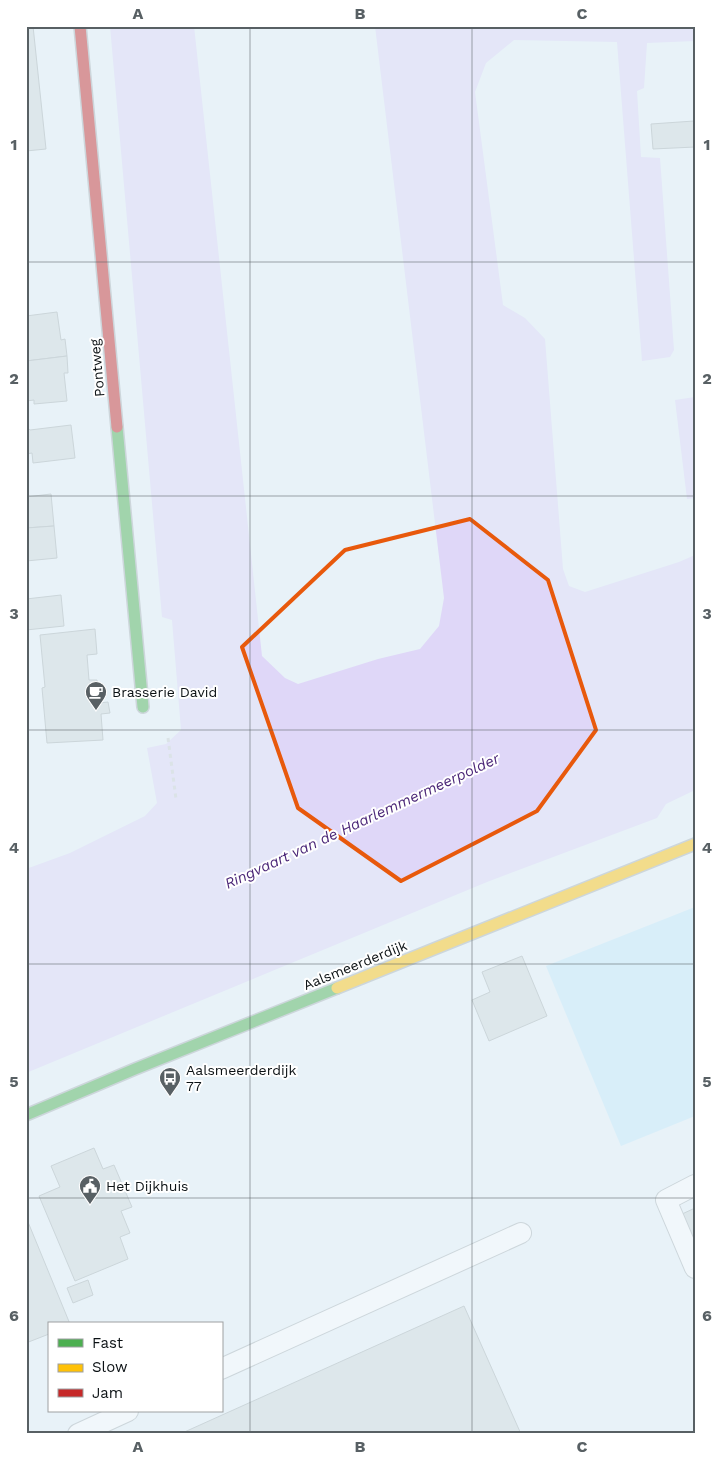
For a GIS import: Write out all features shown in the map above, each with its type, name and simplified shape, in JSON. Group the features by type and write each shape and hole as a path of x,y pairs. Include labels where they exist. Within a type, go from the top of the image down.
{"street":[{"name":"Pontweg","path":"80,26 143,707"},
{"name":"Aalsmeerderdijk","path":"26,1115 695,844"}],"lane":[{"path":"695,1185 666,1200 695,1268"},
{"path":"222,1369 521,1233"},
{"path":"78,1434 126,1412"}],"path":[{"path":"168,738 176,799"}],"highlighted area":[{"path":"470,519 548,580 596,730 537,811 401,881 298,808 242,647 345,550"}],"shaded area":[{"path":"695,907 695,1116 621,1146 546,966"}],"water":[{"name":"Ringvaart van de Haarlemmermeerpolder","path":"110,26 194,26 262,656 285,678 298,684 378,659 420,649 439,626 444,598 375,26 695,26 695,41 647,43 644,88 637,91 641,157 660,158 674,350 670,357 642,361 617,42 514,40 486,63 475,92 503,305 525,318 545,339 563,569 569,586 585,592 679,562 695,555 695,790 666,804 657,818 487,882 26,1073 26,869 70,853 145,816 157,803 147,748 166,744 181,730 172,620 162,617"},
{"path":"695,397 695,498 687,499 675,400"}],"building":[{"path":"26,26 33,26 46,149 26,151"},
{"path":"694,121 695,147 653,149 651,124"},
{"path":"57,312 61,340 65,339 67,356 26,361 26,316"},
{"path":"67,356 68,373 64,373 67,401 34,404 34,400 26,401 26,361"},
{"path":"71,425 75,458 33,463 32,453 26,454 26,426 30,430"},
{"path":"51,494 54,526 26,528 26,497"},
{"path":"54,526 57,558 26,561 26,528"},
{"path":"61,595 64,626 26,630 26,599"},
{"path":"95,629 97,654 87,655 89,680 97,680 99,703 108,702 110,713 101,714 103,740 47,743 42,688 45,687 40,635"},
{"path":"522,956 547,1016 489,1041 472,1000 490,992 482,972"},
{"path":"94,1148 103,1169 114,1165 132,1207 121,1211 130,1233 120,1237 128,1259 75,1281 39,1196 60,1187 51,1166"},
{"path":"695,1208 695,1250 680,1215"},
{"path":"28,1222 69,1322 48,1322 48,1334 26,1343 26,1223"},
{"path":"88,1280 93,1295 73,1303 67,1288"},
{"path":"464,1306 521,1434 180,1434"}],"traffic: fast":[{"path":"117,427 143,707"},
{"path":"26,1115 337,988"}],"traffic: slow":[{"path":"337,988 695,844"}],"traffic: jam":[{"path":"80,26 117,427"}],"place":[{"name":"Brasserie David","path":"96,711"},
{"name":"Aalsmeerderdijk 77","path":"170,1097"},
{"name":"Het Dijkhuis","path":"90,1205"}]}
